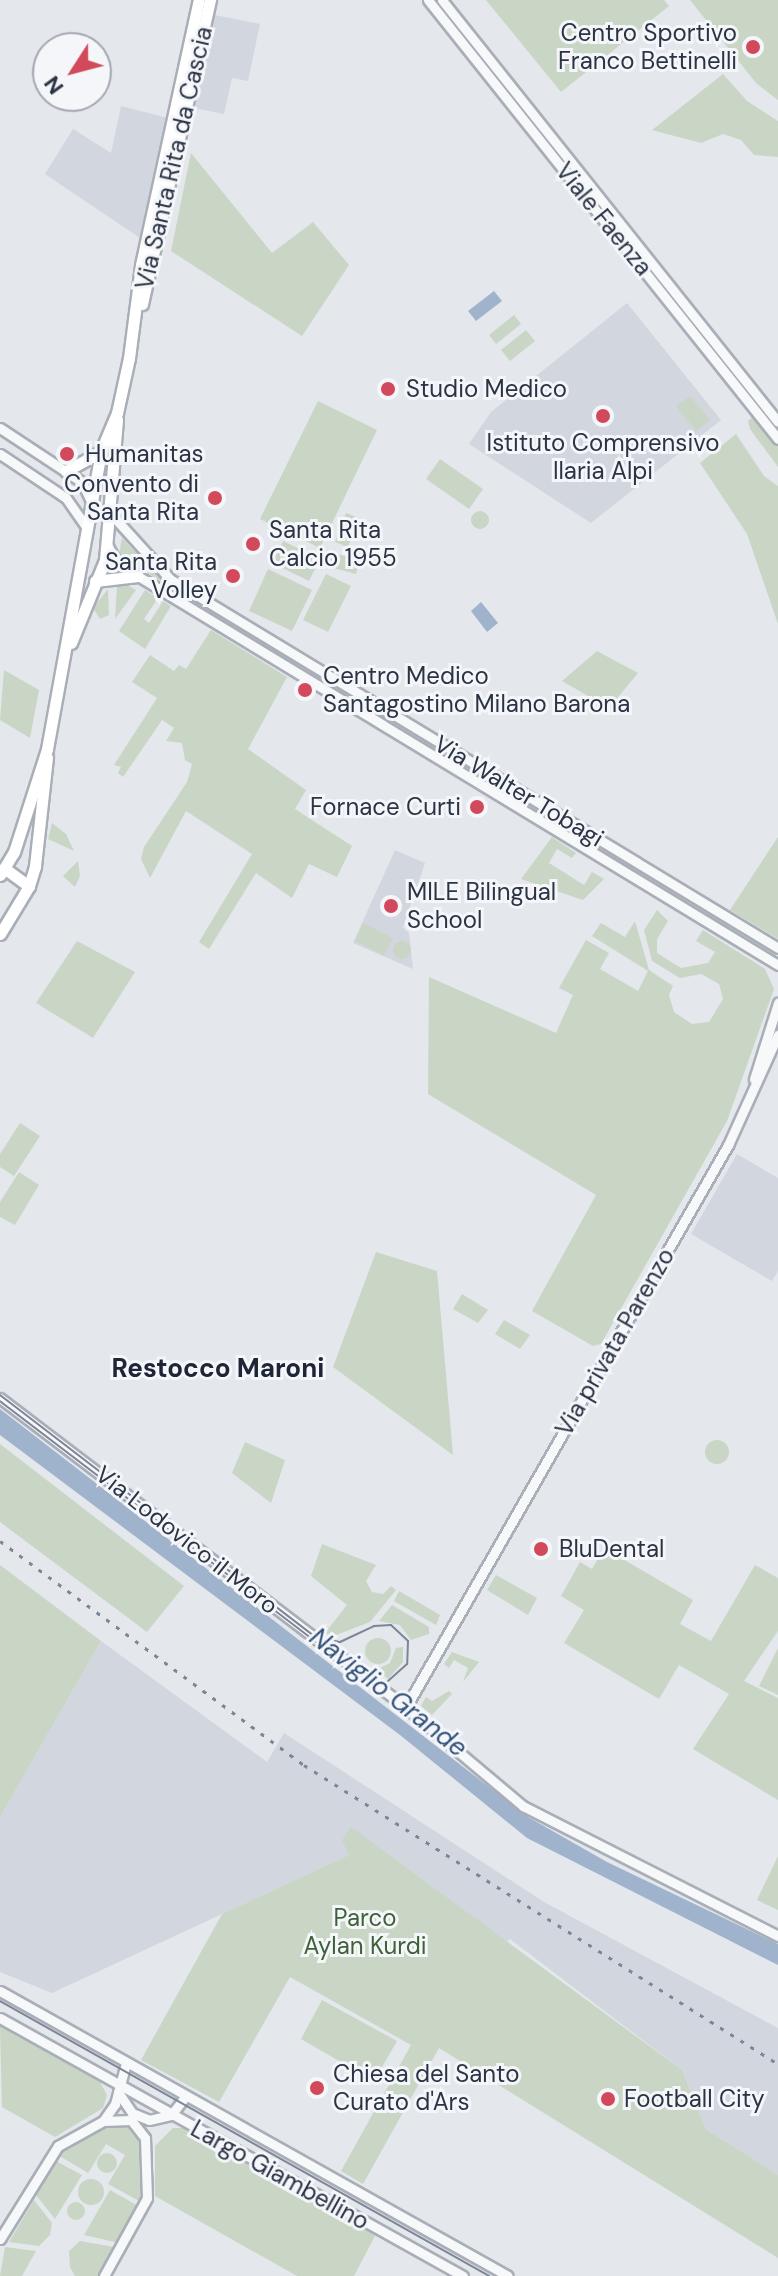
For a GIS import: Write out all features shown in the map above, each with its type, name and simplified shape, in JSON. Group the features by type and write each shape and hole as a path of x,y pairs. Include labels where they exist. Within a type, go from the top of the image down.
{"main road":[{"name":"Via Santa Rita da Cascia","path":"137,315 141,265 199,0"},
{"name":"Via Santa Rita da Cascia","path":"106,543 112,515 117,413 137,315 159,241 210,0"},
{"name":"Via Santa Rita da Cascia","path":"86,527 101,451 117,413"},
{"path":"66,471 82,467 101,451"},
{"path":"92,503 112,515"},
{"path":"67,655 106,543 86,527"},
{"path":"29,886 2,872 14,852 47,749 67,655 86,527"},
{"path":"95,581 138,576"},
{"path":"1,933 29,886 35,866 47,749"},
{"path":"14,852 35,866"}],"street":[{"name":"Viale Faenza","path":"428,0 778,439"},
{"name":"Viale Faenza","path":"442,0 778,422"},
{"path":"0,428 82,482 92,503"},
{"path":"0,454 66,498 86,527"},
{"name":"Via Walter Tobagi","path":"112,515 170,579 778,948"},
{"name":"Via Walter Tobagi","path":"106,543 111,556 138,576 778,965"},
{"name":"Via privata Parenzo","path":"749,1100 778,1003"},
{"name":"Via privata Parenzo","path":"406,1707 728,1145 778,1035"},
{"name":"Via Lodovico il Moro","path":"0,1398 406,1707 539,1816 778,1936"},
{"name":"Largo Giambellino","path":"0,1991 508,2276"},
{"name":"Largo Giambellino","path":"0,2018 168,2116 463,2276"},
{"path":"0,2239 49,2155 103,2121 126,2063"},
{"path":"118,2088 137,2116 168,2116"},
{"name":"Largo Giambellino","path":"168,2116 186,2096"},
{"path":"104,2276 144,2208 147,2150 152,2133 168,2116"},
{"path":"103,2121 136,2122 147,2150"}],"shaded area":[{"path":"210,14 260,24 248,81 232,78 224,114 189,107"},
{"path":"121,106 168,118 143,240 45,174 73,129 111,153"},
{"name":"Istituto Comprensivo Ilaria Alpi","path":"627,303 721,420 591,523 469,444 491,412"},
{"name":"MILE Bilingual School","path":"395,850 425,863 403,927 409,933 413,969 353,943"},
{"path":"737,1154 778,1178 778,1271 772,1281 691,1234"},
{"path":"101,1641 267,1762 284,1733 544,1902 778,2028 778,2175 706,2129 682,2070 510,1939 507,1942 349,1855 52,1993 0,1972 0,1817"}],"green space":[{"path":"486,0 664,0 669,6 561,92"},
{"name":"Centro Sportivo Franco Bettinelli","path":"690,0 778,0 778,100 756,83"},
{"path":"723,74 747,101 778,121 778,157 754,155 741,140 723,134 701,143 652,130"},
{"path":"191,153 272,253 313,222 349,265 302,336 171,251"},
{"path":"514,315 521,324 496,344 489,335"},
{"path":"526,330 535,341 510,361 501,350"},
{"path":"690,396 710,420 696,431 676,406"},
{"path":"318,401 377,430 320,548 260,519"},
{"path":"755,415 778,446 778,467 750,429 748,421"},
{"path":"736,434 764,476 778,486 778,624 747,534 700,463"},
{"path":"440,459 483,489 469,509 426,479"},
{"path":"476,511 484,511 489,520 487,527 476,529 471,524 471,516"},
{"path":"346,513 359,518 348,547 335,542"},
{"path":"122,538 166,584 409,734 133,564 119,554"},
{"path":"283,541 320,559 309,581 272,563"},
{"path":"330,552 360,560 356,574 326,566"},
{"path":"268,569 312,590 292,631 249,611"},
{"path":"326,574 351,586 328,632 303,620"},
{"path":"123,583 136,590 115,619 117,586"},
{"path":"108,589 109,615 100,619 93,608"},
{"path":"145,590 158,598 144,619 149,623 163,601 171,606 145,649 119,631"},
{"path":"211,630 287,677 248,749 306,790 295,809 352,846 337,877 309,864 292,898 256,873 209,949 199,942 252,854 186,811 150,878 141,859 144,847 187,782 192,764 185,760 182,743 166,741 174,728 162,720 123,777 118,773 121,767 114,765 157,698 132,682 150,655 174,671 179,665 186,669"},
{"path":"597,651 638,673 609,708 562,681"},
{"path":"4,670 39,690 30,738 0,720"},
{"path":"452,760 758,945 758,946"},
{"path":"52,823 66,834 74,851 48,839"},
{"path":"552,837 576,853 572,858 557,849 549,863 584,885 592,872 604,879 583,900 521,879"},
{"path":"778,837 778,939 730,910"},
{"path":"78,861 80,876 75,887 63,876"},
{"path":"657,910 668,921 657,939 657,953 681,968 708,963 715,952 696,941 703,930 765,969 774,989 727,1121 601,1344 593,1346 532,1311 596,1195 428,1094 429,977 556,1033 573,995 559,988 586,940 609,953 600,969 638,991 648,971 592,936 601,923 625,937 635,921 649,970 673,986 669,995 674,1012 692,1024 709,1022 723,999 719,984 701,974 680,978 652,961 644,930"},
{"path":"363,923 393,938 384,955 355,941"},
{"path":"77,941 135,972 93,1038 36,1003"},
{"path":"402,941 411,950 402,959 393,950"},
{"path":"20,1123 40,1136 14,1176 0,1167 0,1154"},
{"path":"19,1172 39,1185 15,1225 0,1217 0,1202"},
{"path":"376,1252 437,1271 453,1455 333,1367"},
{"path":"462,1294 488,1310 478,1323 453,1309"},
{"path":"504,1320 530,1335 520,1349 495,1334"},
{"path":"717,1440 726,1443 729,1452 726,1461 717,1464 708,1461 705,1452 708,1443"},
{"path":"245,1442 285,1460 271,1503 232,1473"},
{"path":"0,1444 184,1586 147,1632 0,1522"},
{"path":"322,1544 376,1565 366,1581 372,1592 383,1594 391,1586 396,1590 370,1622 331,1637 325,1633 347,1605 311,1576"},
{"path":"604,1548 693,1600 680,1624 711,1641 755,1565 778,1578 778,1631 744,1681 778,1698 778,1800 693,1749 729,1694 679,1665 659,1699 564,1643 584,1610 561,1596 580,1562 592,1569"},
{"path":"0,1565 101,1641 0,1817"},
{"path":"496,1575 537,1598 528,1615 487,1590"},
{"path":"399,1591 440,1615 436,1625 394,1601"},
{"path":"392,1605 429,1627 429,1634 411,1640 400,1625 379,1621"},
{"path":"378,1638 387,1642 391,1651 387,1660 378,1664 369,1660 365,1651 369,1642"},
{"path":"403,1647 403,1662 388,1679 378,1669 390,1663 396,1648"},
{"path":"778,1648 778,1695 759,1686"},
{"path":"452,1652 479,1662 463,1682 468,1668 454,1660 449,1668 444,1664"},
{"path":"449,1691 452,1694 432,1715 421,1706 426,1697 432,1701"},
{"name":"Parco Aylan Kurdi","path":"351,1827 682,2070 706,2129 778,2175 778,2258 439,2048 363,2184 341,2171 411,2045 290,1977 219,2102 141,2060 222,1914 349,1855 342,1840"},
{"path":"778,1856 778,1910 757,1900"},
{"path":"322,2000 397,2041 374,2081 301,2039"},
{"path":"0,2026 100,2082 107,2095 103,2108 55,2137 2,2107"},
{"path":"112,2124 131,2124 142,2140 141,2202 108,2184 125,2155 106,2144 88,2173 58,2155"},
{"path":"173,2128 187,2128 370,2230 375,2236 354,2276 297,2276 155,2196 155,2146"},
{"path":"107,2153 114,2156 117,2163 114,2170 107,2173 100,2170 97,2163 100,2156"},
{"path":"54,2160 82,2175 55,2219 35,2194"},
{"path":"91,2179 100,2183 104,2192 100,2201 91,2205 82,2201 78,2192 82,2183"},
{"path":"110,2190 140,2207 119,2243 84,2235"},
{"path":"34,2200 52,2223 50,2235 39,2246 9,2242"},
{"path":"76,2202 85,2211 76,2220 67,2211"},
{"path":"80,2241 114,2247 98,2276 75,2276 70,2267 69,2251"},
{"path":"5,2247 36,2251 22,2276 0,2276"}],"water":[{"path":"494,291 502,301 476,321 468,311"},
{"path":"481,602 498,623 487,632 471,611"},
{"path":"0,1409 528,1817 607,1862 778,1944 778,1965 527,1838 400,1735 0,1435"}],"tram line":[{"path":"0,1395 313,1635 340,1642 374,1626 391,1625 408,1641 407,1664 387,1682 366,1680 0,1401"},
{"path":"0,2001 489,2276"}],"railway":[{"path":"0,1541 304,1765 778,2064"}],"place":[{"name":"Centro Sportivo Franco Bettinelli","path":"753,47"},
{"name":"Studio Medico","path":"388,389"},
{"name":"Istituto Comprensivo Ilaria Alpi","path":"603,416"},
{"name":"Humanitas","path":"67,454"},
{"name":"Convento di Santa Rita","path":"215,498"},
{"name":"Santa Rita Calcio 1955","path":"253,544"},
{"name":"Santa Rita Volley","path":"233,576"},
{"name":"Centro Medico Santagostino Milano Barona","path":"305,690"},
{"name":"Fornace Curti","path":"477,807"},
{"name":"MILE Bilingual School","path":"391,906"},
{"name":"BluDental","path":"541,1549"},
{"name":"Chiesa del Santo Curato d'Ars","path":"317,2088"},
{"name":"Football City","path":"608,2099"}],"district":[{"name":"Restocco Maroni","path":"218,1369"}],"water label":[{"name":"Naviglio Grande","path":"388,1693"}]}
